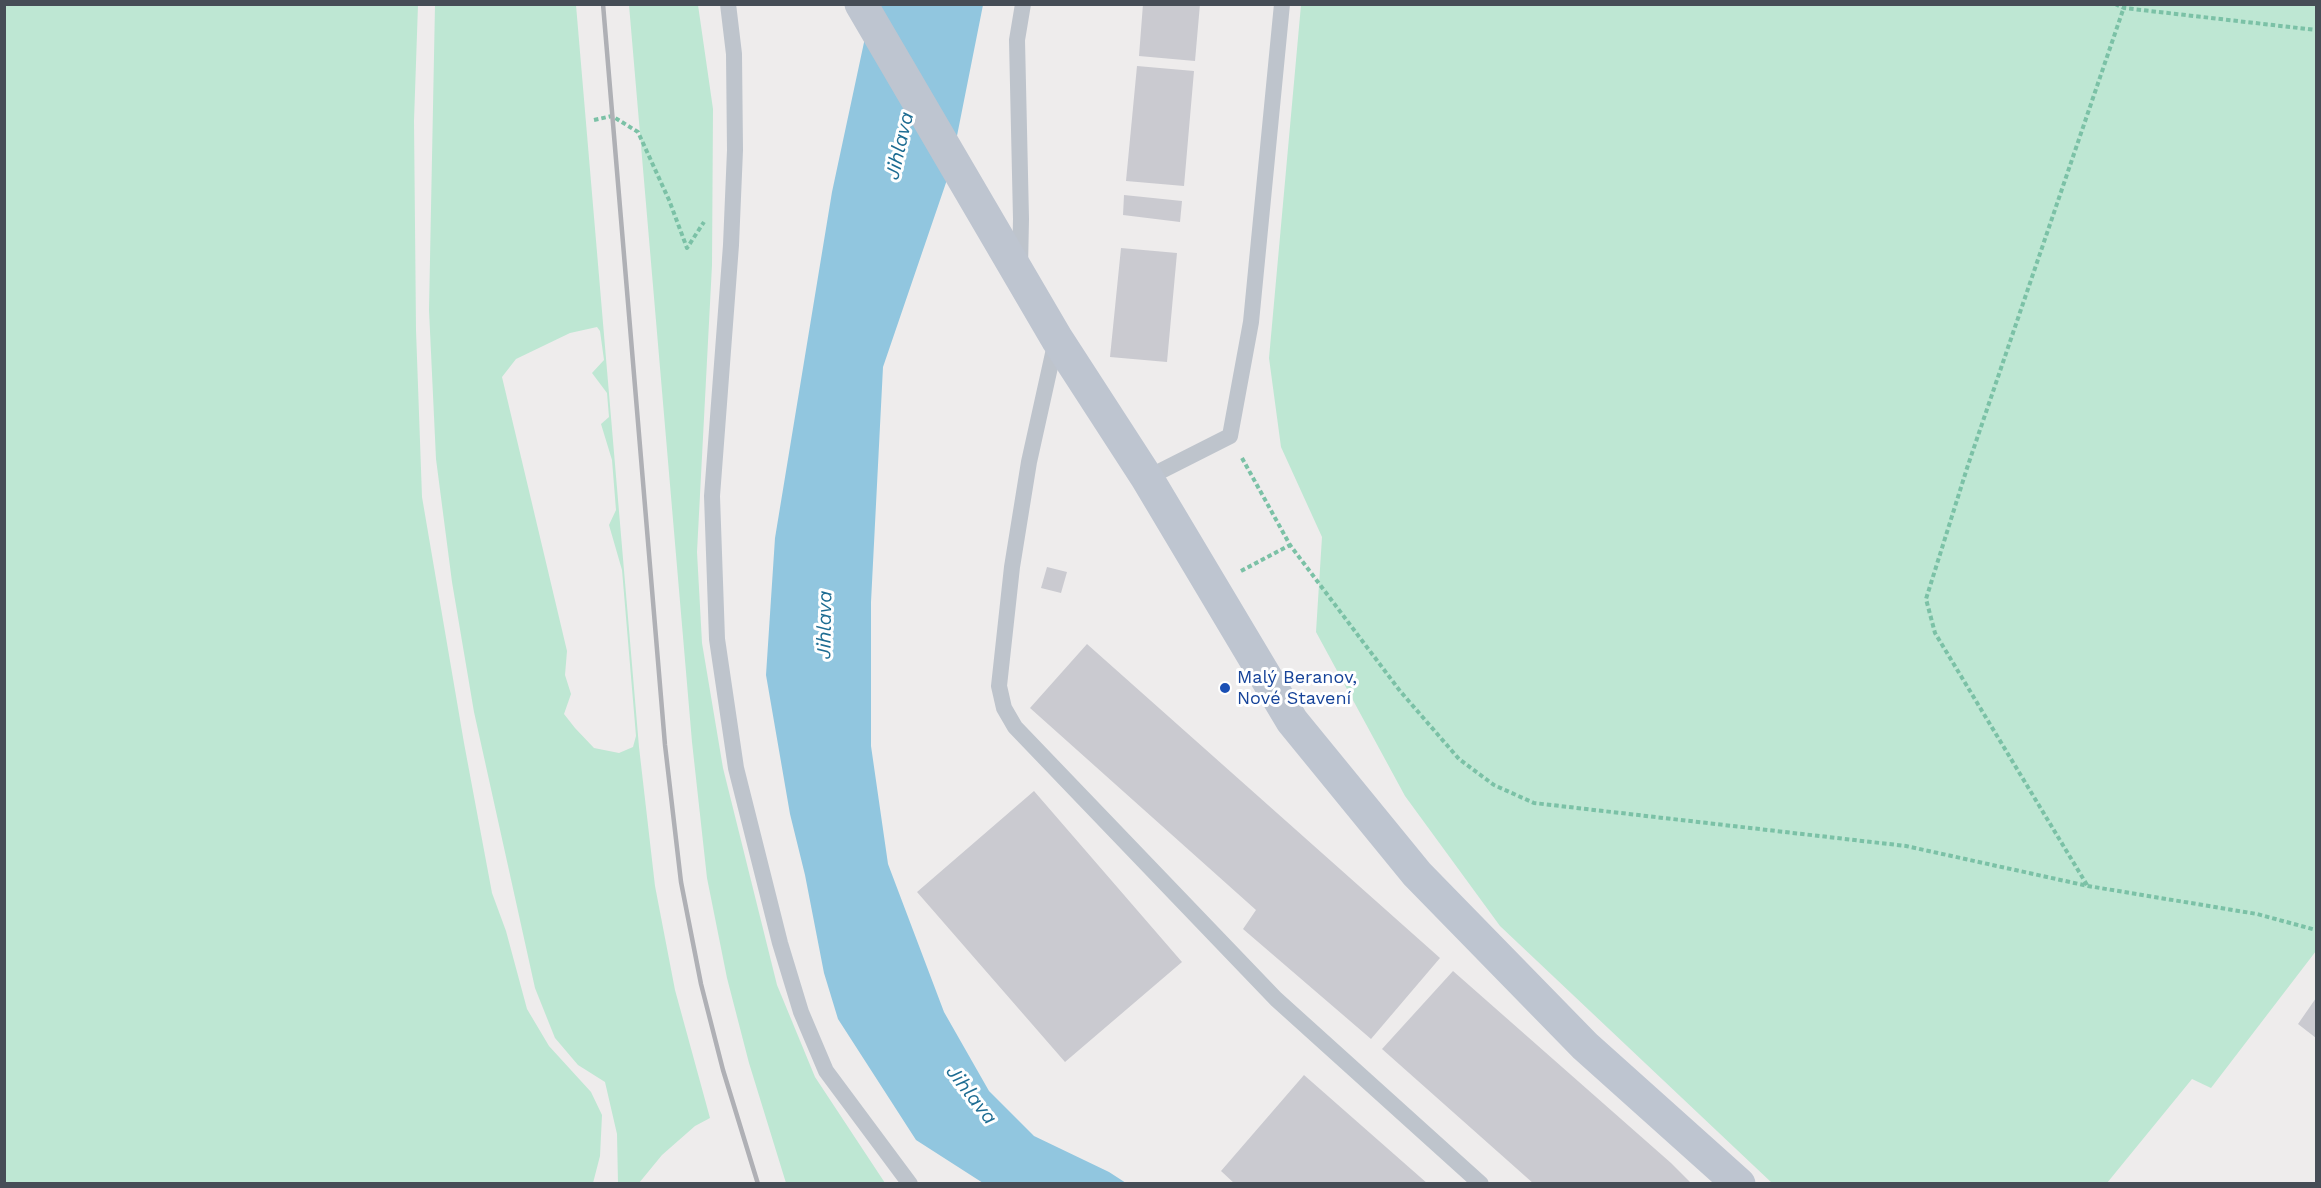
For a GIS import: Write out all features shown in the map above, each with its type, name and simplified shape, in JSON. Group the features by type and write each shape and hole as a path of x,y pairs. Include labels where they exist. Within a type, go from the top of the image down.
{"street":[{"path":"861,4 1020,278 1147,478 1292,721 1417,874 1585,1046 1740,1184"}],"lane":[{"path":"728,4 734,54 735,150 731,245 712,496 717,639 736,768 780,943 801,1012 826,1071 910,1184"},
{"path":"1020,278 1017,40 1023,4"},
{"path":"1147,478 1230,436 1251,322 1282,4"},
{"path":"1057,339 1029,462 1012,567 999,686 1004,708 1015,727 1276,999 1481,1184"}],"path":[{"path":"2115,4 2316,30"},
{"path":"2088,886 1935,633 1926,599 1968,465 2124,6"},
{"path":"594,120 612,116 638,132 669,200 687,248 708,217"},
{"path":"1230,436 1290,545 1400,691 1459,759 1494,785 1534,803 1906,846 2088,886 2258,914 2316,930"},
{"path":"1251,565 1290,545"}],"green space":[{"path":"5,4 418,5 414,121 416,330 422,497 492,893 506,931 527,1009 549,1046 591,1092 602,1115 600,1156 593,1183 5,1183"},
{"path":"435,5 576,5 639,747 655,886 675,990 710,1118 695,1126 662,1155 639,1183 618,1183 617,1134 605,1082 578,1065 555,1038 535,988 474,712 452,582 436,459 429,310","holes":["597,327 600,331 604,360 592,373 607,393 609,417 601,424 612,460 616,510 609,525 622,570 636,736 633,747 619,753 594,748 564,714 571,694 565,675 567,651 502,377 516,359 570,333"]},
{"path":"629,5 698,5 713,109 712,265 697,552 702,643 723,768 777,985 815,1077 885,1183 786,1183 749,1063 727,978 707,878 692,742"},
{"path":"1301,5 2316,5 2316,951 2211,1088 2192,1079 2107,1183 1772,1183 1500,926 1405,796 1316,632 1322,537 1281,447 1269,358"}],"water":[{"name":"Jihlava","path":"872,5 983,5 950,171 883,367 871,602 871,746 888,864 944,1012 989,1091 1034,1136 1109,1172 1126,1183 983,1183 916,1140 838,1019 824,973 805,875 790,814 766,675 775,538 832,192"}],"building":[{"path":"1143,4 1200,4 1195,61 1139,56"},
{"path":"1137,66 1194,71 1184,186 1126,181"},
{"path":"1124,195 1182,201 1180,222 1123,215"},
{"path":"1121,248 1177,253 1167,362 1110,357"},
{"path":"1047,567 1067,572 1061,593 1041,588"},
{"path":"1087,644 1440,958 1371,1039 1243,929 1256,910 1030,708"},
{"path":"1034,791 1182,962 1065,1062 917,892"},
{"path":"1453,971 1692,1184 1534,1184 1382,1049"},
{"path":"2316,998 2316,1038 2298,1024"},
{"path":"1304,1075 1428,1184 1235,1184 1221,1171"}],"railway":[{"path":"603,4 665,745 681,882 701,984 723,1070 758,1184"}],"place":[{"name":"Malý Beranov, Nové Stavení","path":"1225,688"}]}
